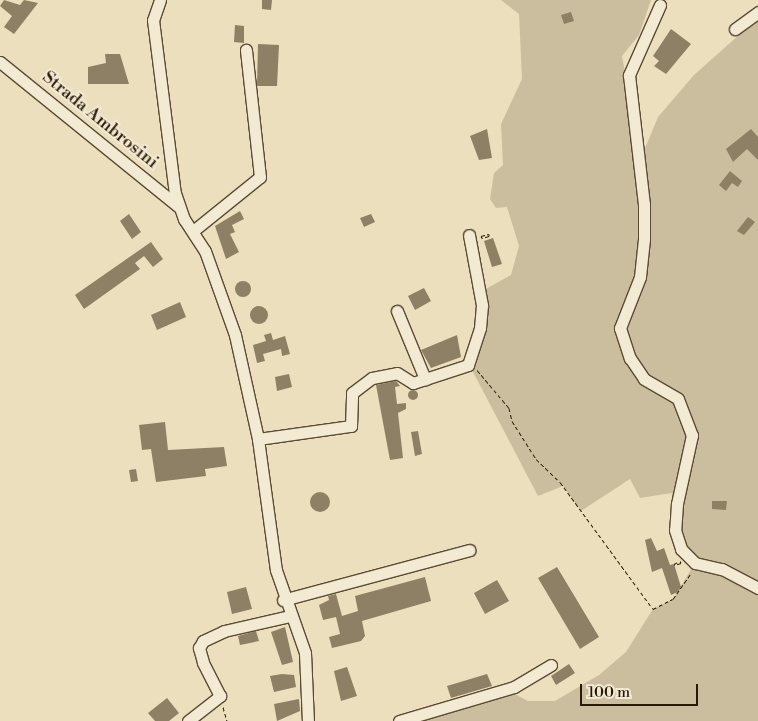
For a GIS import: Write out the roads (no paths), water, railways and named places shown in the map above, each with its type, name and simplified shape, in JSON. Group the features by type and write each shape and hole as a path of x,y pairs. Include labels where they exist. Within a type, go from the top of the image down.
{"street":[{"path":"160,0 153,20 178,206 216,277 235,335 258,439 283,600 305,653 308,721"},
{"path":"660,6 629,75 644,204 644,239 640,277 620,328 630,358 644,378 678,399 692,436 675,530 681,549 695,563 722,569 758,588"},
{"path":"735,29 758,12"},
{"path":"193,231 260,177 246,50"},
{"name":"Strada Ambrosini","path":"0,62 178,206"},
{"path":"258,439 347,428 353,423 350,400 364,382 396,372 413,384 468,365 480,328 482,305 469,235"},
{"path":"397,311 425,379"},
{"path":"283,600 469,550"},
{"path":"188,721 220,696 203,662 199,648 203,641 224,631 290,616"},
{"path":"399,721 514,687 551,665"}]}
